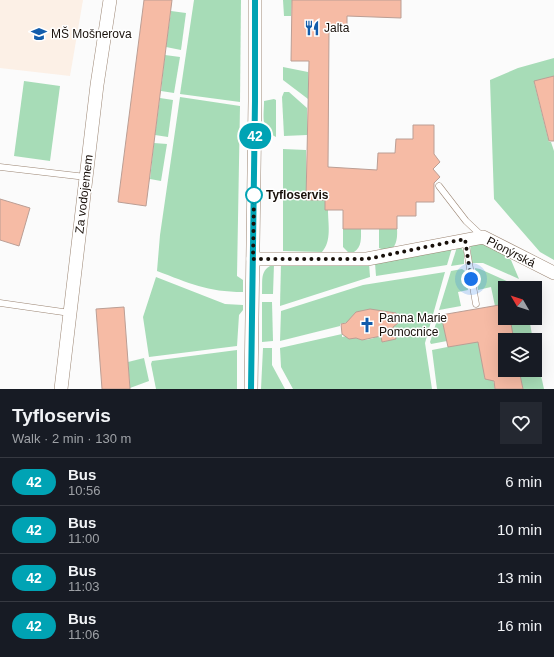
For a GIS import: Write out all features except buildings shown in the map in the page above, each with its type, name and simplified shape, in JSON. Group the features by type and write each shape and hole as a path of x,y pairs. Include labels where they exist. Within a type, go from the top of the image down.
{"street":[{"name":"Za vodojemem","path":"61,389 86,177 110,0"},
{"path":"251,389 255,0"},
{"name":"Pionýrská","path":"253,259 367,259 465,239 483,237 554,273"}],"lane":[{"path":"0,167 86,177"},
{"path":"439,186 466,221 483,237"},
{"path":"465,239 476,304"},
{"path":"0,303 70,313"}],"shaded area":[{"name":"MŠ Mošnerova","path":"0,0 83,0 70,76 0,68"}],"green space":[{"path":"194,0 241,0 240,102 180,94"},
{"path":"283,0 292,0 291,16 284,16"},
{"path":"171,11 186,13 181,50 166,47"},
{"path":"165,55 180,57 174,93 161,91"},
{"path":"554,58 554,76 534,82 549,142 551,142 554,151 554,260 540,252 494,199 490,80 518,68"},
{"path":"283,67 308,72 308,99 283,80"},
{"path":"24,81 60,86 50,161 14,156"},
{"path":"284,92 289,92 307,108 307,135 284,136 282,97"},
{"path":"180,97 240,106 237,276 243,280 243,292 208,289 157,271 160,235"},
{"path":"160,98 173,100 168,137 155,135"},
{"path":"276,100 276,137 267,131 264,122 264,101"},
{"path":"154,143 167,144 161,181 150,179"},
{"path":"283,149 306,150 306,200 325,200 325,210 328,210 329,232 327,243 322,252 283,251"},
{"path":"343,229 361,229 360,245 354,252 348,252 343,247"},
{"path":"379,229 397,229 396,243 392,249 384,250 379,248"},
{"path":"476,243 491,246 511,260 519,279 483,263 472,263 470,244"},
{"path":"460,246 464,252 464,264 451,266 457,247"},
{"path":"452,248 447,265 376,276 375,263"},
{"path":"281,263 369,263 370,277 280,306"},
{"path":"274,264 273,294 262,294 262,280 264,272 269,266"},
{"path":"475,268 507,281 498,281 498,305 495,306 491,287 478,290"},
{"path":"462,269 465,271 468,290 458,292 461,306 439,310 451,271"},
{"path":"445,272 425,343 432,389 293,389 281,367 280,348 342,334 342,337 347,336 349,339 354,337 364,340 374,338 381,334 382,342 395,339 393,327 398,323 395,313 386,311 356,312 348,322 340,324 340,326 280,341 281,311 363,285"},
{"path":"156,277 225,304 243,305 243,310 239,315 237,346 149,357 143,317"},
{"path":"262,302 272,302 273,341 262,342"},
{"path":"439,314 441,315 447,341 431,344 430,342"},
{"path":"511,325 530,325 532,333 513,333"},
{"path":"478,341 485,379 493,379 495,389 437,389 432,350"},
{"path":"263,348 272,348 272,365 285,389 261,389"},
{"path":"237,350 237,389 156,389 151,364 152,361"},
{"path":"144,358 149,381 130,388 128,362"},
{"path":"520,377 541,377 544,389 523,389"}],"bus line":[{"name":"42","path":"251,389 255,0"}],"place":[{"name":"Jalta","path":"312,28"},
{"name":"MŠ Mošnerova","path":"39,34"},
{"name":"Tyfloservis","path":"254,195"},
{"name":"Panna Marie Pomocnice","path":"367,325"}],"route":[{"path":"254,195 253,259 367,259 465,239 471,279"}]}
